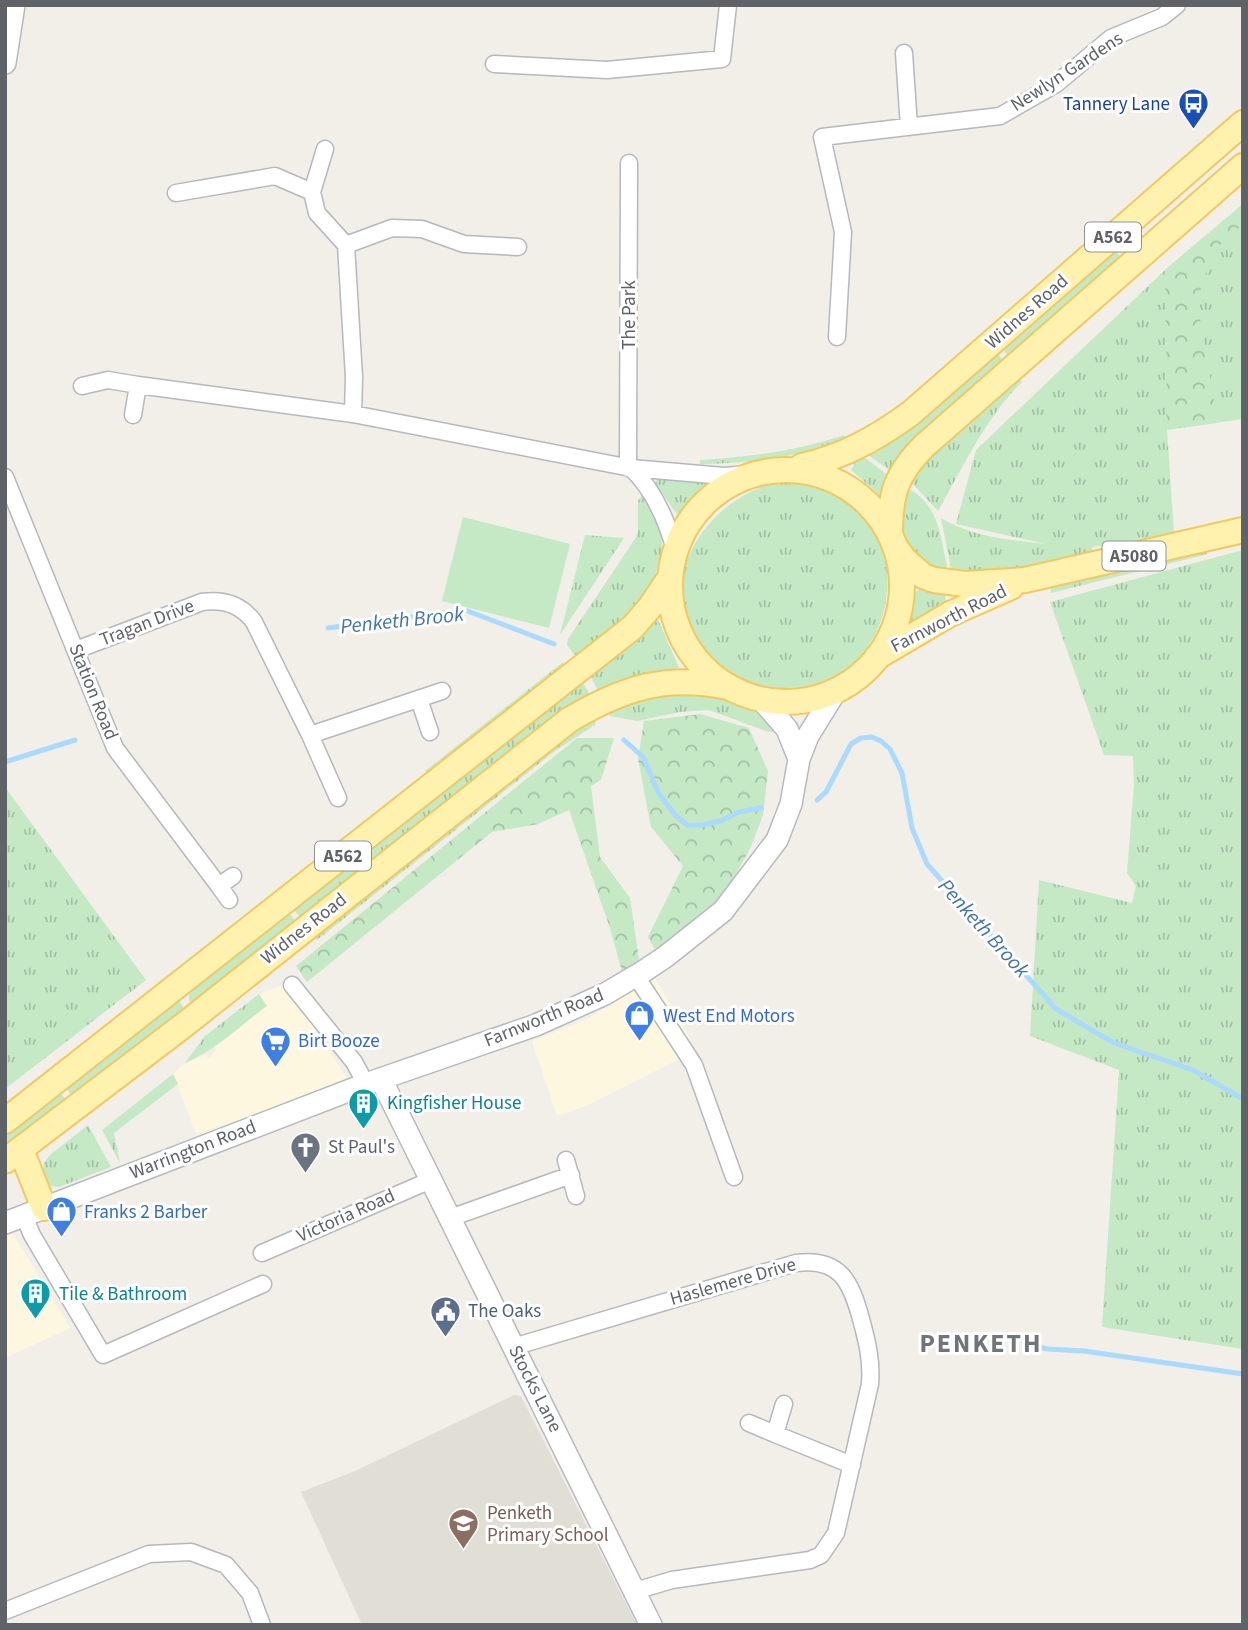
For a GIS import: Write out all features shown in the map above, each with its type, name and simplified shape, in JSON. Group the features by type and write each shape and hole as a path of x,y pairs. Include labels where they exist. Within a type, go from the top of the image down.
{"main road":[{"name":"Widnes Road","path":"791,468 839,456 885,432 911,413 1243,122"},
{"name":"Widnes Road","path":"893,541 892,496 906,464 1243,166"},
{"name":"A562","path":"791,468 813,470 833,476 850,486 866,499 893,541 901,565 901,601 890,634 873,659 860,673 837,689 798,701 761,699 728,687 698,666 676,633 667,598 676,554 684,536 705,508 738,484 762,473 791,468"},
{"name":"Farnworth Road","path":"893,541 913,569 934,580 965,584 1025,580 1243,530"},
{"name":"Widnes Road","path":"5,1121 633,627 651,607 669,579"},
{"name":"Farnworth Road","path":"873,659 950,614 1025,580"},
{"name":"Widnes Road","path":"13,1155 184,1025 569,720 604,700 639,687 701,681 728,687"},
{"path":"13,1155 24,1215"}],"street":[{"path":"5,63 14,5"},
{"path":"494,64 607,70 722,59 728,5"},
{"name":"Newlyn Gardens","path":"837,337 843,232 822,138 1000,116 1056,84 1111,38 1163,17 1177,5"},
{"path":"904,53 909,127"},
{"path":"325,149 312,192 317,213 346,245 354,377 353,414"},
{"name":"The Park","path":"629,163 630,468"},
{"path":"176,193 275,176 312,192"},
{"path":"346,245 392,228 422,229 464,244 518,247"},
{"path":"82,386 108,380 353,414 630,468 724,476 762,473"},
{"path":"133,415 138,385"},
{"path":"630,468 639,476 662,511 676,554"},
{"name":"Station Road","path":"5,477 115,748 229,900"},
{"name":"Tragan Drive","path":"76,650 202,602 221,601 240,608 254,622 338,798"},
{"name":"Farnworth Road","path":"374,1081 570,1012 665,957 723,911 777,840 791,804 799,759 808,736 837,689"},
{"path":"310,735 442,691"},
{"path":"419,699 430,732"},
{"path":"761,699 787,729 799,759"},
{"path":"219,886 233,876"},
{"path":"636,975 694,1065 734,1177"},
{"path":"292,985 354,1062 374,1081"},
{"name":"Stocks Lane","path":"374,1081 431,1180 652,1625"},
{"name":"Warrington Road","path":"24,1215 374,1081"},
{"path":"450,1218 569,1168 576,1196"},
{"name":"Victoria Road","path":"262,1253 431,1180"},
{"path":"24,1215 32,1234 103,1355 264,1284"},
{"name":"Haslemere Drive","path":"513,1347 796,1263 810,1261 834,1268 850,1285 869,1349 870,1384 836,1533 821,1555 797,1563 672,1580 635,1591"},
{"path":"775,1434 784,1404"},
{"path":"749,1423 852,1465"},
{"path":"5,1611 149,1554 191,1552 226,1564 250,1593 262,1625"}],"shaded area":[{"path":"654,977 690,1038 677,1060 584,1107 557,1116 532,1041 586,1020"},
{"path":"285,984 351,1084 196,1134 173,1074 185,1063 205,1055 209,1058 216,1050 213,1046 266,1006 259,994"},
{"path":"9,1227 70,1328 5,1358 5,1229"},
{"name":"Penketh Primary School","path":"514,1395 521,1396 637,1625 362,1625 301,1492 355,1471"}],"green space":[{"path":"1243,204 1243,419 1167,430 1174,533 1092,547 1094,554 1058,561 1005,570 952,574 941,518 978,534 1046,544 956,524 976,450 1165,270"},
{"path":"1243,204 1243,224 1213,251 1197,302 1218,423 1167,429 1165,270"},
{"path":"1114,249 1123,259 1010,358 1002,348"},
{"path":"997,353 1005,362 892,472 867,454"},
{"path":"1018,377 1022,382 986,426 938,511 910,481 930,456"},
{"path":"844,435 846,441 793,455 755,461 700,464 700,460 773,452"},
{"path":"863,456 890,477 882,497 851,470 853,462"},
{"path":"658,478 709,483 711,486 682,515 676,513 655,483"},
{"path":"784,481 829,488 862,511 881,544 887,583 881,621 861,655 829,679 783,688 749,682 719,666 695,641 683,613 681,584 689,556 704,530 726,508 753,491"},
{"path":"907,488 918,495 932,512 942,543 946,573 920,558 907,540 903,518"},
{"path":"642,495 656,517 662,537 660,558 652,582 641,604 627,619 580,657 575,656 567,645 568,639 635,539 638,532 638,501"},
{"path":"463,517 570,544 549,628 442,601"},
{"path":"585,535 624,538 560,635"},
{"path":"1206,549 1207,554 1200,556 1051,593 1050,587"},
{"path":"1243,550 1243,1349 1102,1327 1119,1070 1030,1036 1039,880 1132,903 1136,886 1127,873 1134,784 1133,756 1104,755 1050,602"},
{"path":"921,588 945,594 946,604 909,624 916,592"},
{"path":"657,617 679,668 640,676 599,692 589,674"},
{"path":"563,662 565,669 429,775 425,771"},
{"path":"581,680 591,696 302,919 293,909"},
{"path":"671,691 715,695 763,714 778,733 709,710 680,712 637,721 610,716 607,711"},
{"path":"700,714 749,728 768,771 763,815 750,849 716,909 658,955 648,937 683,866 651,827 638,759 644,721"},
{"path":"597,716 595,725 555,751 317,940 313,936 574,730"},
{"path":"577,738 614,738 601,780 591,786 600,857 630,898 640,967 624,979 610,928 569,810 538,824 492,832 307,982 296,966"},
{"path":"5,787 146,980 5,1089"},
{"path":"289,913 297,923 192,1005 189,992"},
{"path":"259,994 267,1006 217,1045 185,1063 205,1036"},
{"path":"179,1000 185,1011 74,1098 66,1088"},
{"path":"173,1074 178,1084 114,1133 120,1163 102,1130"},
{"path":"60,1093 68,1102 5,1150 5,1134"},
{"path":"88,1125 111,1167 59,1187 51,1186 43,1172 44,1163 50,1155"}],"waterway":[{"name":"Penketh Brook","path":"328,628 465,610 554,644"},
{"name":"Penketh Brook","path":"817,800 826,792 851,744 861,738 872,737 881,741 890,749 902,773 912,828 927,864 1056,1009 1114,1043 1193,1070 1243,1099"},
{"name":"Penketh Brook","path":"5,762 75,740"},
{"name":"Penketh Brook","path":"624,740 643,757 659,794 676,816 687,825 721,821 739,812 761,808"},
{"path":"1024,1342 1047,1349 1084,1351 1243,1374"}],"place":[{"name":"Tannery Lane","path":"1193,131"},
{"name":"West End Motors","path":"640,1043"},
{"name":"Birt Booze","path":"275,1068"},
{"name":"Kingfisher House","path":"364,1130"},
{"name":"St Paul's","path":"305,1174"},
{"name":"Franks 2 Barber","path":"61,1239"},
{"name":"Tile & Bathroom","path":"36,1321"},
{"name":"The Oaks","path":"445,1338"},
{"name":"Penketh Primary School","path":"464,1551"}],"district":[{"name":"PENKETH","path":"981,1343"}]}
